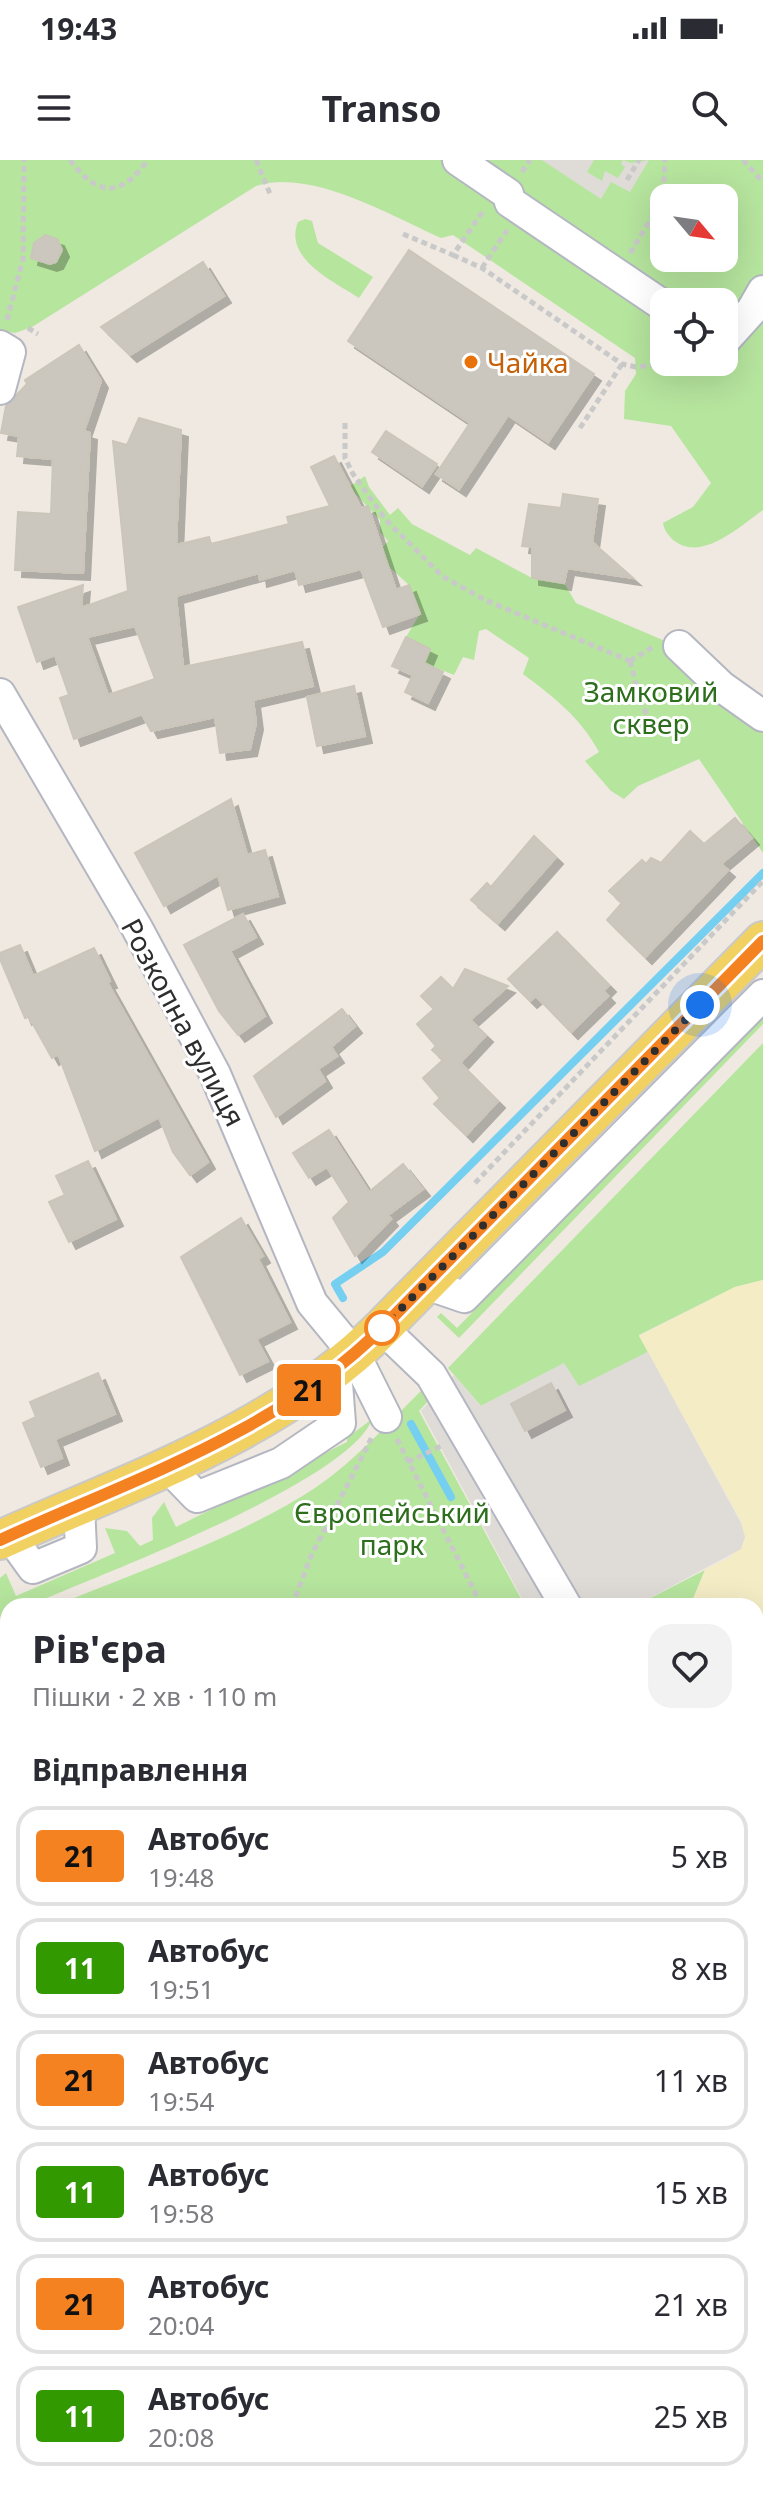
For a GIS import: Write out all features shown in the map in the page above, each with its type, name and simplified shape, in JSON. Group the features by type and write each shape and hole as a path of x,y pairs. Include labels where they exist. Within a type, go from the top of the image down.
{"main road":[{"path":"5,1538 266,1417 345,1363 763,941"}],"street":[{"path":"458,160 499,187 521,210 650,297"},
{"path":"738,326 763,291"},
{"path":"0,389 5,349"},
{"path":"679,646 722,687 763,716"},
{"name":"Розкопна вулиця","path":"0,694 137,928 215,1074 312,1303 345,1363 386,1417"},
{"path":"426,1284 464,1297 763,995"},
{"path":"382,1328 431,1375 561,1598"}],"path":[{"path":"5,349 6,325 25,238 24,160"},
{"path":"70,160 88,181 108,189 127,183 148,160"},
{"path":"256,160 270,194"},
{"path":"627,180 639,160"},
{"path":"616,274 659,210 666,190 665,160"},
{"path":"743,160 763,182"},
{"path":"453,255 499,187"},
{"path":"482,268 521,210"},
{"path":"403,234 482,268 622,364 650,365"},
{"path":"580,428 622,364"},
{"path":"345,423 345,458 362,488 421,558 466,591 630,661 640,700 655,732"},
{"path":"467,1192 763,881"},
{"path":"386,1417 478,1598"},
{"path":"295,1598 347,1480 386,1417"},
{"path":"408,1462 438,1447"}],"green space":[{"path":"0,160 763,160 763,510 731,533 707,545 683,546 672,539 663,523 693,507 711,483 671,426 624,419 625,391 636,374 635,358 453,235 441,238 350,197 301,183 278,182 256,186 32,327 15,333 0,330"},
{"path":"305,219 312,221 318,243 373,277 359,298 325,277 304,258 295,235 298,222"},
{"name":"Замковий сквер","path":"365,476 369,487 390,515 398,508 412,524 470,555 476,548 532,578 564,583 576,603 719,664 763,700 763,853 699,759 638,786 624,799 611,791 585,761 599,752 584,728 556,700 523,674 529,658 486,629 479,631 474,660 463,657 454,675 424,663 430,649 406,637 420,614 409,585 387,565 382,548 388,541 380,532 380,520 349,487"},
{"path":"763,1016 763,1024 459,1338 437,1317 441,1313 457,1328"},
{"path":"763,1043 763,1280 735,1287 639,1335 648,1352 579,1387 547,1372 481,1406 448,1368"},
{"name":"Європейський парк","path":"423,1389 431,1398 419,1411 521,1598 75,1598 255,1522 315,1488 371,1441"},
{"path":"372,1419 354,1444 319,1470 218,1524 47,1598 0,1598 0,1578 6,1573 16,1596 115,1553 105,1528 127,1531 140,1546 153,1540 152,1518 164,1502 176,1527 347,1442 347,1438"},
{"path":"705,1570 693,1598 651,1598"}],"sand":[{"path":"763,1280 763,1598 693,1598 705,1570 732,1556 742,1523 639,1336 735,1287"}],"shaded area":[{"path":"542,160 594,160 587,172 602,181 605,171 618,178 625,167 621,164 623,160 631,163 649,160 630,192 611,182 601,199"},
{"path":"648,1352 741,1523 745,1537 741,1549 650,1598 522,1598 421,1411 454,1375 481,1406 564,1363 579,1386"}],"building":[{"path":"45,235 57,239 62,250 56,262 50,264 31,258 34,243"},
{"path":"409,250 594,374 548,442 508,415 459,489 436,474 470,423 348,341"},
{"path":"203,262 224,296 130,355 101,327"},
{"path":"79,345 101,381 84,431 90,433 83,573 15,570 18,512 51,514 53,459 17,456 19,436 1,433 6,406 27,384 25,380"},
{"path":"139,418 181,430 176,545 209,537 211,544 289,524 287,517 330,506 311,467 334,456 361,508 368,506 396,590 409,585 420,614 383,627 361,569 299,585 295,570 260,580 259,573 176,596 183,667 302,642 313,686 253,700 256,723 250,749 220,753 215,717 151,731 142,714 74,739 60,698 69,695 55,655 37,662 18,607 83,585 81,608 128,591 113,441 127,445","holes":["135,626 155,679 108,695 87,637"]},
{"path":"386,431 437,464 422,486 372,452"},
{"path":"563,494 598,499 592,542 633,578 567,568 564,583 532,578 532,547 522,546 529,504 561,508"},
{"path":"406,637 430,649 424,663 443,672 428,703 405,692 413,675 392,666"},
{"path":"354,686 365,736 317,746 307,697"},
{"path":"231,799 247,855 265,850 278,896 228,910 218,875 164,906 135,853"},
{"path":"735,818 752,838 721,864 728,870 645,957 607,920 622,903 609,891 642,860 646,864 651,858 661,863 690,831 704,844"},
{"path":"534,836 556,857 498,923 471,900 487,883 491,887"},
{"path":"243,914 256,937 230,951 265,1016 238,1035 219,1011 184,945"},
{"path":"557,932 609,985 603,991 608,996 571,1032 536,996 530,1001 508,979"},
{"path":"20,945 33,976 94,948 110,981 107,982 208,1162 190,1175 173,1152 159,1117 95,1151 58,1054 52,1058 29,1017 25,1018 0,959 0,953"},
{"path":"465,969 508,986 470,1020 486,1035 460,1063 498,1101 466,1135 434,1104 440,1098 423,1078 443,1060 432,1050 436,1046 417,1024 434,1009 421,996 441,977 453,989"},
{"path":"342,1009 355,1026 331,1047 337,1056 318,1069 325,1081 276,1117 254,1076"},
{"path":"329,1130 369,1192 403,1164 423,1189 388,1215 391,1219 355,1256 333,1218 349,1202 327,1167 309,1178 293,1153"},
{"path":"88,1161 116,1219 69,1242 49,1202 65,1195 56,1176"},
{"path":"241,1218 263,1256 258,1259 290,1322 256,1339 268,1361 240,1375 181,1257"},
{"path":"98,1373 115,1414 55,1439 62,1458 41,1467 23,1423 36,1417 30,1402"},
{"path":"551,1383 565,1410 525,1431 511,1404"}],"waterway":[{"path":"343,1298 335,1284 383,1252 763,873"},
{"path":"411,1424 451,1497"}],"bus line":[{"name":"21","path":"0,1540 223,1439 291,1402 336,1370 382,1328 763,941"}],"place":[{"name":"Чайка","path":"471,362"}],"route":[{"path":"382,1328 700,1005"}]}
